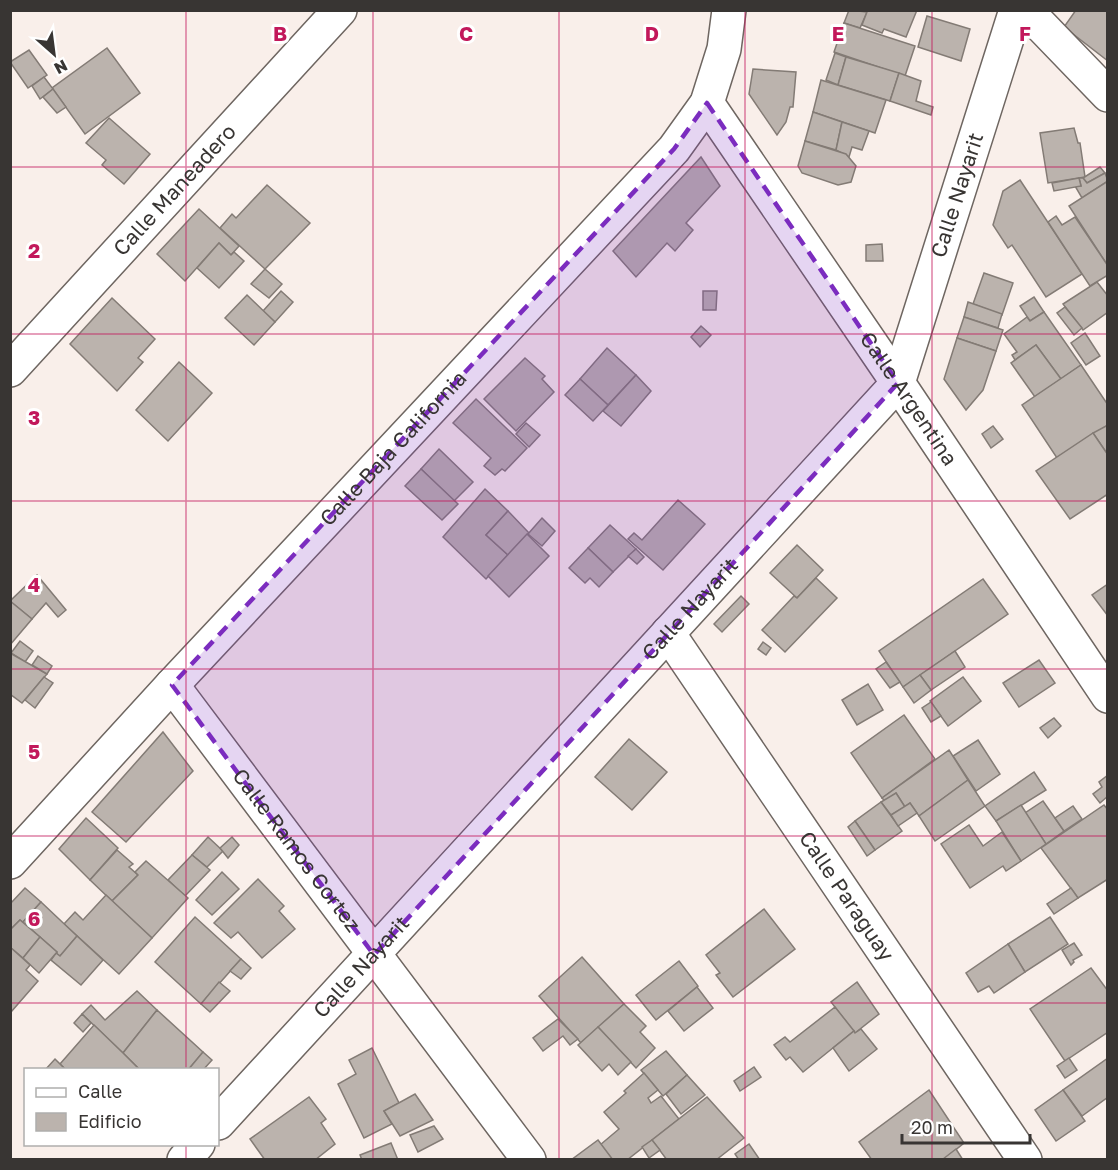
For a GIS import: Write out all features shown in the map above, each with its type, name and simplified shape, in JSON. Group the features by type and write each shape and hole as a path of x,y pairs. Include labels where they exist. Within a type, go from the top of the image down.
{"street":[{"name":"Calle Maneadero","path":"10,370 340,10"},
{"name":"Calle Baja California","path":"10,862 172,685 674,149 707,103 724,49 729,10"},
{"name":"Calle Nayarit","path":"219,1123 898,383 1016,10"},
{"path":"1026,10 1107,95"},
{"name":"Calle Argentina","path":"707,103 1107,696"},
{"name":"Calle Paraguay","path":"668,633 1025,1160"},
{"name":"Calle Ramos Cortez","path":"172,685 529,1160"},
{"path":"184,1160 196,1146"}],"highlighted area":[{"path":"707,103 898,383 374,955 172,685 674,149"}],"building":[{"path":"849,10 867,12 860,28 844,23"},
{"path":"865,10 917,10 906,37 884,29 882,33 862,25 867,12"},
{"path":"1076,10 1108,10 1108,61 1064,27"},
{"path":"927,16 970,29 961,61 918,47"},
{"path":"844,23 915,46 905,76 834,52"},
{"path":"107,48 140,93 85,134 52,88"},
{"path":"29,50 47,75 28,88 10,62"},
{"path":"835,53 846,57 838,85 826,80"},
{"path":"846,57 899,73 890,101 838,85"},
{"path":"753,69 796,72 793,107 790,107 786,122 777,135 749,94"},
{"path":"899,73 921,81 916,101 933,107 931,115 890,101"},
{"path":"44,77 53,89 40,99 32,86"},
{"path":"821,80 886,100 875,133 813,112"},
{"path":"53,89 66,107 57,113 43,97"},
{"path":"813,112 842,122 836,150 805,141"},
{"path":"109,118 150,154 124,184 102,165 106,160 86,143"},
{"path":"842,122 869,131 862,150 852,147 849,157 836,150"},
{"path":"1074,128 1078,143 1080,143 1085,177 1048,183 1040,133"},
{"path":"805,141 846,154 856,166 851,182 838,185 802,173 798,166"},
{"path":"701,157 720,186 686,223 693,230 675,251 667,243 636,277 613,251"},
{"path":"1100,167 1105,173 1087,183 1083,178"},
{"path":"1105,173 1108,181 1082,198 1075,186 1081,186 1079,178 1083,178 1087,183"},
{"path":"1079,178 1081,186 1054,191 1052,183"},
{"path":"1020,180 1082,274 1046,297 1012,245 1008,248 993,225 1003,191"},
{"path":"1108,181 1108,266 1069,206"},
{"path":"267,185 310,223 265,269 220,228 232,214 236,218"},
{"path":"199,209 239,246 231,255 219,243 185,281 157,254"},
{"path":"1056,216 1062,225 1075,217 1108,266 1108,275 1090,286 1048,222"},
{"path":"219,243 231,255 234,252 244,261 219,288 197,268"},
{"path":"882,244 883,261 866,261 866,245"},
{"path":"265,269 282,284 269,298 251,284"},
{"path":"984,273 1013,283 1002,315 973,304"},
{"path":"1097,282 1108,296 1108,312 1083,330 1063,304"},
{"path":"281,291 293,302 275,322 263,311"},
{"path":"703,291 717,291 716,310 703,310"},
{"path":"247,295 275,322 254,345 225,318"},
{"path":"1034,297 1044,312 1030,321 1020,306"},
{"path":"112,298 155,339 138,358 143,362 117,391 70,344"},
{"path":"968,302 1002,314 998,328 964,317"},
{"path":"1065,307 1082,328 1074,335 1057,313"},
{"path":"1044,312 1081,365 1061,379 1036,345 1015,360 1012,355 1017,352 1004,334 1027,317 1030,321"},
{"path":"964,317 1003,330 996,351 957,338"},
{"path":"701,326 711,335 700,347 691,337"},
{"path":"1085,333 1100,356 1086,365 1071,343"},
{"path":"957,338 996,351 983,390 966,410 944,379"},
{"path":"1036,345 1061,379 1035,397 1011,363"},
{"path":"607,348 636,375 608,405 580,379"},
{"path":"525,358 545,376 542,379 554,392 516,431 484,399"},
{"path":"179,362 212,393 168,441 136,410"},
{"path":"1081,365 1108,405 1108,425 1057,458 1022,405"},
{"path":"636,375 651,391 621,426 603,411"},
{"path":"580,379 608,405 593,421 565,395"},
{"path":"476,399 527,448 505,471 502,469 495,475 484,466 491,458 453,423"},
{"path":"526,423 540,435 529,447 516,434"},
{"path":"1108,425 1108,455 1093,433"},
{"path":"993,426 1003,439 991,448 982,434"},
{"path":"1093,433 1108,455 1108,494 1070,519 1036,471"},
{"path":"439,449 473,482 454,501 421,469"},
{"path":"421,469 458,504 442,520 405,486"},
{"path":"485,489 508,511 486,535 508,555 486,579 443,537"},
{"path":"678,500 705,524 663,570 628,539 634,533 642,540"},
{"path":"508,511 529,533 508,555 486,535"},
{"path":"542,518 555,531 542,546 528,534"},
{"path":"610,525 636,549 613,572 588,548"},
{"path":"527,534 549,556 509,597 488,576"},
{"path":"797,545 823,570 797,598 770,573"},
{"path":"588,548 613,572 599,587 590,578 585,583 569,568"},
{"path":"636,549 644,557 637,564 628,556"},
{"path":"37,575 66,610 58,617 46,603 32,619 10,601"},
{"path":"816,578 837,598 785,652 762,630 794,596 797,598"},
{"path":"983,579 1008,614 903,687 879,651"},
{"path":"1108,584 1108,616 1092,595"},
{"path":"741,596 749,604 722,632 714,624"},
{"path":"10,601 32,619 10,645"},
{"path":"20,641 33,651 25,662 11,653"},
{"path":"763,642 771,648 766,655 758,649"},
{"path":"955,651 965,667 931,690 920,675"},
{"path":"10,653 47,674 22,703 10,694"},
{"path":"38,656 52,666 47,674 32,665"},
{"path":"1039,660 1055,683 1019,707 1003,683"},
{"path":"886,662 900,682 890,688 876,669"},
{"path":"920,675 931,690 914,703 903,687"},
{"path":"44,677 53,683 35,708 25,700"},
{"path":"963,677 981,701 948,726 930,701"},
{"path":"868,684 883,710 857,725 842,700"},
{"path":"931,702 941,716 931,722 922,708"},
{"path":"904,715 935,759 882,798 851,753"},
{"path":"1054,718 1061,726 1048,738 1040,728"},
{"path":"163,732 193,771 126,842 92,812"},
{"path":"629,739 667,772 632,810 595,777"},
{"path":"978,740 1000,774 976,791 953,756"},
{"path":"949,750 968,780 919,816 910,803 905,807 896,793 885,801 882,798"},
{"path":"1034,772 1046,790 996,821 985,806"},
{"path":"1108,775 1108,796 1100,803 1093,794 1102,787 1099,782"},
{"path":"968,780 985,806 935,841 919,816"},
{"path":"896,793 905,807 891,815 881,802"},
{"path":"1043,801 1064,831 1046,844 1025,813"},
{"path":"881,802 902,831 875,850 855,821"},
{"path":"910,803 917,813 898,826 891,815"},
{"path":"1021,805 1046,844 1021,861 996,821"},
{"path":"1104,805 1108,810 1108,879 1078,898 1041,848"},
{"path":"1073,806 1082,819 1064,831 1055,818"},
{"path":"86,818 118,848 90,880 59,849"},
{"path":"855,821 875,850 867,856 848,827"},
{"path":"969,825 983,846 1002,832 1021,861 1006,871 1003,866 970,888 941,844"},
{"path":"208,837 223,851 207,867 192,855"},
{"path":"232,837 239,845 228,858 220,848"},
{"path":"117,850 133,864 129,867 138,875 112,901 90,880"},
{"path":"192,855 210,870 185,896 168,880"},
{"path":"146,861 188,898 152,938 112,901 138,875 135,872"},
{"path":"222,872 239,889 212,915 196,900"},
{"path":"258,879 284,906 279,911 295,929 262,958 238,932 231,938 214,923"},
{"path":"25,888 41,902 23,922 20,920 10,930 10,904"},
{"path":"1071,888 1078,898 1054,914 1047,904"},
{"path":"106,895 152,938 119,974 64,924 75,912 83,920"},
{"path":"41,902 77,936 60,956 23,922"},
{"path":"764,909 795,949 733,997 716,975 720,973 706,955"},
{"path":"195,917 241,959 201,1004 155,962"},
{"path":"1050,917 1068,944 1025,972 1008,944"},
{"path":"20,920 40,937 23,958 10,947 10,930"},
{"path":"77,936 103,960 81,985 51,960 56,953 60,956"},
{"path":"40,937 57,952 39,973 23,958"},
{"path":"1074,943 1082,955 1073,960 1071,965 1062,950"},
{"path":"1008,944 1025,972 994,993 989,986 978,992 966,973"},
{"path":"10,947 30,965 26,970 38,981 11,1012"},
{"path":"582,957 624,1004 581,1043 539,996"},
{"path":"241,959 251,968 241,979 230,971"},
{"path":"679,961 698,986 656,1020 636,995"},
{"path":"1091,968 1108,991 1108,1032 1065,1061 1030,1009"},
{"path":"219,982 230,991 210,1012 201,1004"},
{"path":"857,982 879,1014 855,1033 831,1002"},
{"path":"697,987 713,1008 684,1031 668,1011"},
{"path":"137,991 157,1010 123,1053 82,1014 91,1005 105,1020"},
{"path":"624,1004 646,1026 640,1032 655,1048 636,1068 598,1027"},
{"path":"835,1007 854,1031 803,1072 790,1057 786,1060 774,1045 785,1037 790,1042"},
{"path":"157,1010 203,1052 190,1068 138,1068 123,1053"},
{"path":"82,1014 91,1023 83,1032 74,1023"},
{"path":"558,1019 578,1039 570,1045 563,1036 543,1051 533,1038"},
{"path":"94,1025 138,1068 64,1068 60,1064"},
{"path":"598,1027 631,1062 618,1075 609,1064 602,1071 578,1045"},
{"path":"861,1029 877,1049 849,1071 833,1048 854,1031 855,1033"},
{"path":"372,1048 399,1103 384,1111 392,1124 364,1138 338,1084 356,1074 349,1060"},
{"path":"666,1051 687,1075 663,1096 641,1070"},
{"path":"203,1052 212,1060 205,1068 190,1068"},
{"path":"1069,1058 1077,1070 1065,1078 1057,1066"},
{"path":"1108,1058 1108,1097 1082,1116 1063,1090"},
{"path":"55,1059 64,1068 47,1068"},
{"path":"754,1067 761,1077 740,1091 734,1081"},
{"path":"644,1073 658,1090 648,1098 651,1103 661,1096 679,1119 627,1160 613,1160 600,1145 619,1129 604,1112"},
{"path":"687,1075 705,1095 681,1114 666,1094"},
{"path":"929,1090 964,1143 943,1160 872,1160 859,1142"},
{"path":"1063,1090 1085,1121 1056,1141 1035,1110"},
{"path":"415,1094 433,1120 400,1136 384,1111"},
{"path":"309,1097 326,1119 321,1123 335,1144 315,1160 265,1160 250,1139"},
{"path":"707,1097 744,1138 716,1160 667,1160 652,1140"},
{"path":"434,1126 443,1139 418,1152 410,1135"},
{"path":"598,1140 613,1160 571,1160"},
{"path":"652,1140 660,1150 649,1158 642,1147"},
{"path":"391,1143 398,1160 362,1160 360,1155"},
{"path":"749,1144 760,1160 739,1160 735,1154"},
{"path":"956,1149 963,1160 943,1160 943,1159"}]}
